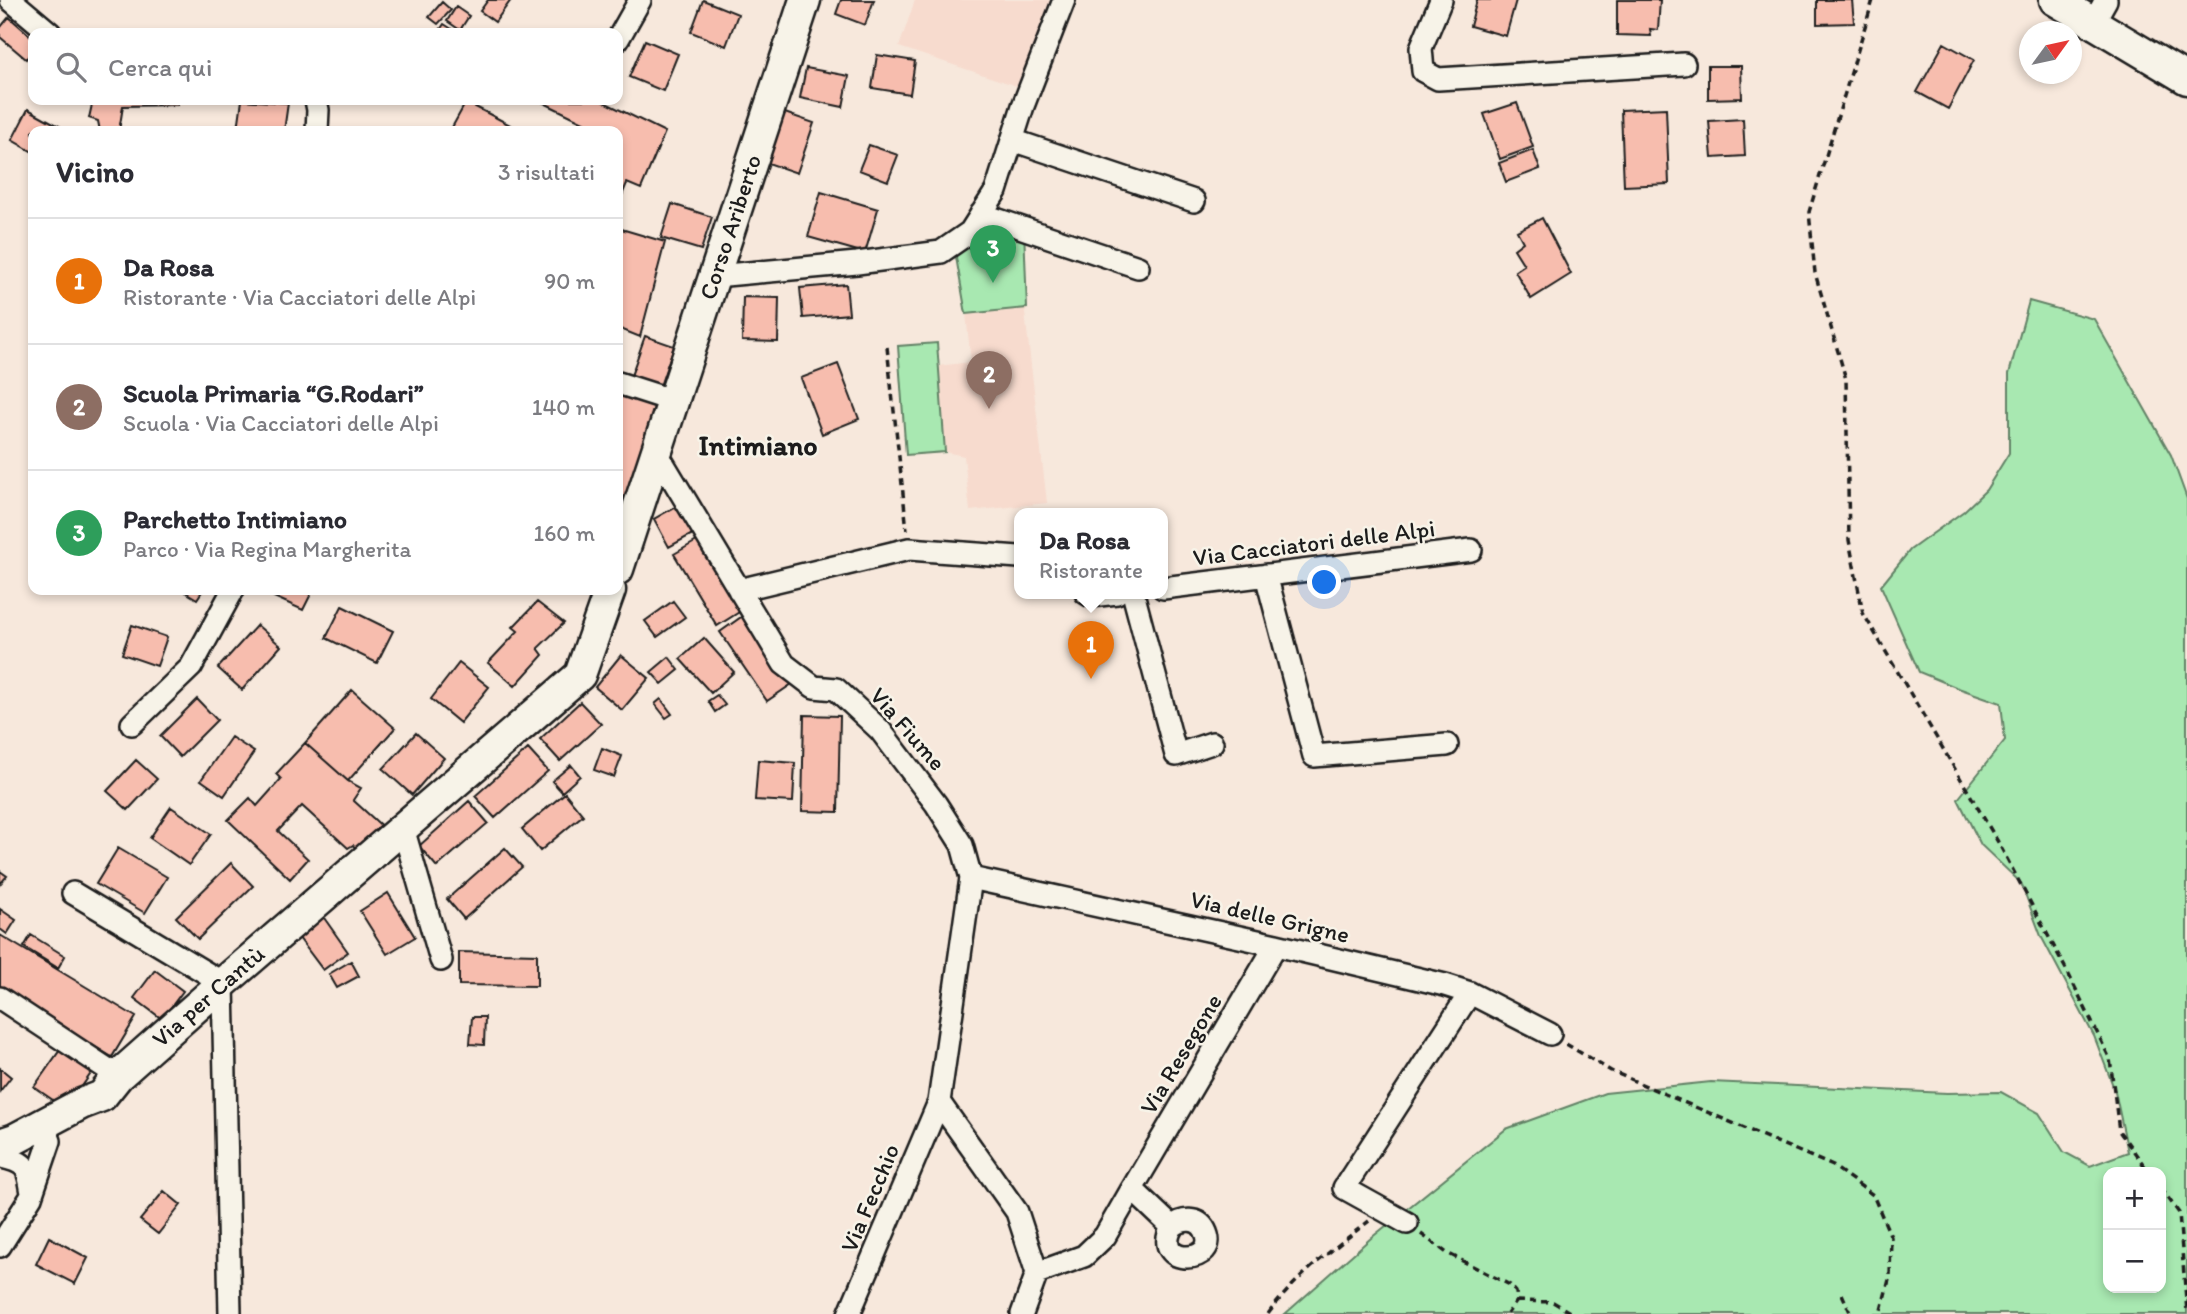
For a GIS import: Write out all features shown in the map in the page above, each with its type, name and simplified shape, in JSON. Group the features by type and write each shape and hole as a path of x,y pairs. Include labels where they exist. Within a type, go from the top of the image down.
{"street":[{"path":"11,0 44,28"},
{"path":"623,29 640,0"},
{"name":"Corso Ariberto","path":"657,453 805,0"},
{"path":"715,276 858,263 941,252 970,232 996,191 1023,106 1064,0"},
{"path":"1441,0 1421,48 1423,71 1438,79 1684,64"},
{"path":"2054,0 2100,11 2187,79"},
{"path":"317,105 317,126"},
{"path":"1012,140 1194,201"},
{"path":"981,214 1138,267"},
{"path":"623,385 674,401"},
{"name":"Via per Cantù","path":"623,546 657,453"},
{"name":"Via Fiume","path":"657,453 784,664 814,687 836,689 880,730 936,804 962,845 971,878 939,1102"},
{"path":"739,590 909,549 1014,557"},
{"name":"Via Cacciatori delle Alpi","path":"1168,587 1471,551"},
{"path":"1266,575 1314,756 1447,745"},
{"path":"132,724 191,667 230,595"},
{"name":"Via per Cantù","path":"1,1153 47,1133 81,1104 110,1086 223,983 580,675 606,595"},
{"path":"1135,599 1175,755 1212,743"},
{"path":"403,828 441,960"},
{"name":"Via delle Grigne","path":"971,878 1445,985 1470,993 1550,1034"},
{"path":"73,893 223,983 230,1314"},
{"name":"Via Resegone","path":"1037,1273 1084,1256 1105,1236 1276,945"},
{"path":"1406,1223 1344,1188 1470,993"},
{"path":"0,998 110,1086"},
{"path":"939,1102 1017,1212 1037,1273 1021,1314"},
{"name":"Via Fecchio","path":"849,1314 939,1102"},
{"path":"0,1245 32,1193 47,1133"},
{"path":"1,1153 19,1161 28,1172 32,1193"},
{"path":"1132,1189 1172,1227"}],"path":[{"path":"1873,0 1809,212 1815,272 1846,379 1849,540 1863,613 1998,842 2054,948 2110,1059 2119,1131 2145,1167"},
{"path":"887,347 909,549"},
{"path":"1550,1034 1611,1072 1833,1166 1872,1195 1891,1237 1890,1276 1880,1314"},
{"path":"2166,1195 2179,1213 2187,1312"},
{"path":"1268,1314 1299,1277 1319,1259 1385,1212"},
{"path":"1406,1223 1447,1254 1510,1285 1516,1292 1517,1301 1507,1314"},
{"path":"1842,1294 1851,1314"},
{"path":"1517,1301 1553,1303 1573,1314"}],"shaded area":[{"path":"915,0 1061,0 1032,91 899,47"},
{"path":"1027,308 1025,313 1047,503 970,511 964,456 945,452 938,366 971,362 966,314"}],"green space":[{"path":"981,214 1024,229 1027,308 966,314 956,257 942,258"},
{"path":"2029,301 2094,319 2171,455 2187,499 2187,1314 1285,1314 1371,1238 1506,1129 1605,1093 1711,1082 1947,1093 2001,1092 2039,1113 2064,1152 2090,1166 2128,1152 2115,1091 2094,1036 2041,936 2021,883 1981,845 1958,799 2005,740 2001,703 1919,672 1881,586 1910,550 1964,511 1986,490 2009,453 2009,374"},
{"path":"937,343 945,452 906,455 898,346"}],"building":[{"path":"488,0 511,0 495,22 480,11"},
{"path":"703,0 738,14 726,46 691,32"},
{"path":"841,0 874,0 865,25 836,14"},
{"path":"1477,0 1516,0 1506,36 1470,26"},
{"path":"1617,0 1660,0 1658,30 1650,29 1651,36 1617,35"},
{"path":"1817,0 1852,0 1854,23 1817,24"},
{"path":"442,2 451,10 438,24 429,17"},
{"path":"456,7 469,16 461,28 447,21"},
{"path":"9,17 28,34 26,59 0,37 0,28"},
{"path":"645,40 678,54 663,91 629,77"},
{"path":"1944,43 1974,60 1948,109 1917,92"},
{"path":"877,55 915,61 910,94 872,88"},
{"path":"1708,66 1741,66 1742,98 1708,99"},
{"path":"806,68 849,76 843,107 800,98"},
{"path":"1517,103 1533,147 1500,159 1484,114"},
{"path":"92,105 178,105 123,106 120,126 99,126 98,121 89,118"},
{"path":"241,105 288,105 285,126 238,126"},
{"path":"464,105 472,105 512,126 453,126"},
{"path":"548,105 610,105 665,132 641,189 627,183 623,193 623,126 592,126"},
{"path":"1666,108 1669,184 1624,186 1621,110"},
{"path":"28,109 59,126 28,126 28,149 12,140"},
{"path":"779,111 814,123 797,173 762,161"},
{"path":"1743,119 1745,156 1712,158 1709,121"},
{"path":"869,145 898,155 888,181 859,170"},
{"path":"1533,150 1540,169 1506,182 1499,163"},
{"path":"821,192 878,209 865,253 808,237"},
{"path":"672,204 712,217 701,250 661,238"},
{"path":"1542,218 1571,274 1531,299 1515,271 1524,265 1514,249 1523,242 1517,231"},
{"path":"623,229 665,242 640,337 623,330"},
{"path":"846,284 849,314 803,318 800,288"},
{"path":"743,297 779,298 778,342 742,341"},
{"path":"645,336 674,346 660,386 631,376"},
{"path":"838,364 859,419 822,434 801,378"},
{"path":"623,393 655,404 623,516"},
{"path":"682,503 698,531 669,547 654,519"},
{"path":"702,538 744,609 717,626 674,554"},
{"path":"275,595 310,595 303,610 274,597"},
{"path":"673,601 685,617 657,637 645,621"},
{"path":"537,602 564,623 538,648 543,655 515,686 488,663 518,631 513,627"},
{"path":"342,606 393,631 377,663 326,638"},
{"path":"744,615 792,684 767,701 720,632"},
{"path":"132,625 167,637 157,666 122,654"},
{"path":"257,625 281,646 242,690 218,668"},
{"path":"704,638 734,672 711,693 680,659"},
{"path":"621,655 649,678 622,710 595,687"},
{"path":"669,657 679,670 662,684 651,672"},
{"path":"459,663 489,687 460,723 431,699"},
{"path":"352,690 395,728 348,781 305,743"},
{"path":"717,695 725,705 715,712 708,701"},
{"path":"197,699 217,720 180,757 160,736"},
{"path":"661,699 672,714 666,718 655,704"},
{"path":"580,702 601,724 560,761 540,739"},
{"path":"804,715 840,716 838,812 802,811"},
{"path":"416,733 444,758 412,795 383,769"},
{"path":"231,737 254,752 224,796 201,780"},
{"path":"305,743 348,781 361,788 353,800 386,830 360,855 353,845 348,848 302,806 278,831 308,859 290,879 228,820 250,798 257,806 281,779 276,774"},
{"path":"602,748 622,756 614,777 594,770"},
{"path":"528,749 548,771 495,818 475,796"},
{"path":"136,760 157,779 128,810 107,791"},
{"path":"758,760 795,763 793,802 755,800"},
{"path":"571,765 580,776 562,792 552,781"},
{"path":"565,793 583,815 540,851 522,829"},
{"path":"469,801 488,823 437,867 419,846"},
{"path":"171,807 211,834 189,865 150,838"},
{"path":"118,848 167,877 145,913 96,884"},
{"path":"505,848 522,867 464,919 447,899"},
{"path":"231,863 253,886 198,939 176,917"},
{"path":"0,871 7,876 0,884"},
{"path":"388,893 415,937 387,954 360,911"},
{"path":"0,909 16,920 7,934 0,929"},
{"path":"322,915 348,952 323,970 296,934"},
{"path":"0,935 136,1017 112,1057 0,989"},
{"path":"31,935 65,956 58,968 24,947"},
{"path":"459,952 537,954 537,986 459,985"},
{"path":"351,961 359,976 337,988 329,974"},
{"path":"155,970 183,991 162,1019 134,998"},
{"path":"472,1017 485,1017 484,1045 470,1044"},
{"path":"60,1050 92,1072 66,1109 34,1087"},
{"path":"0,1068 11,1077 0,1091"},
{"path":"164,1191 181,1205 158,1234 140,1220"},
{"path":"49,1237 88,1258 75,1284 36,1264"}],"place":[{"name":"Parchetto Intimiano","path":"993,283"},
{"name":"Scuola Primaria “G.Rodari”","path":"989,409"},
{"name":"Da Rosa","path":"1091,679"}],"district":[{"name":"Intimiano","path":"758,445"}]}
